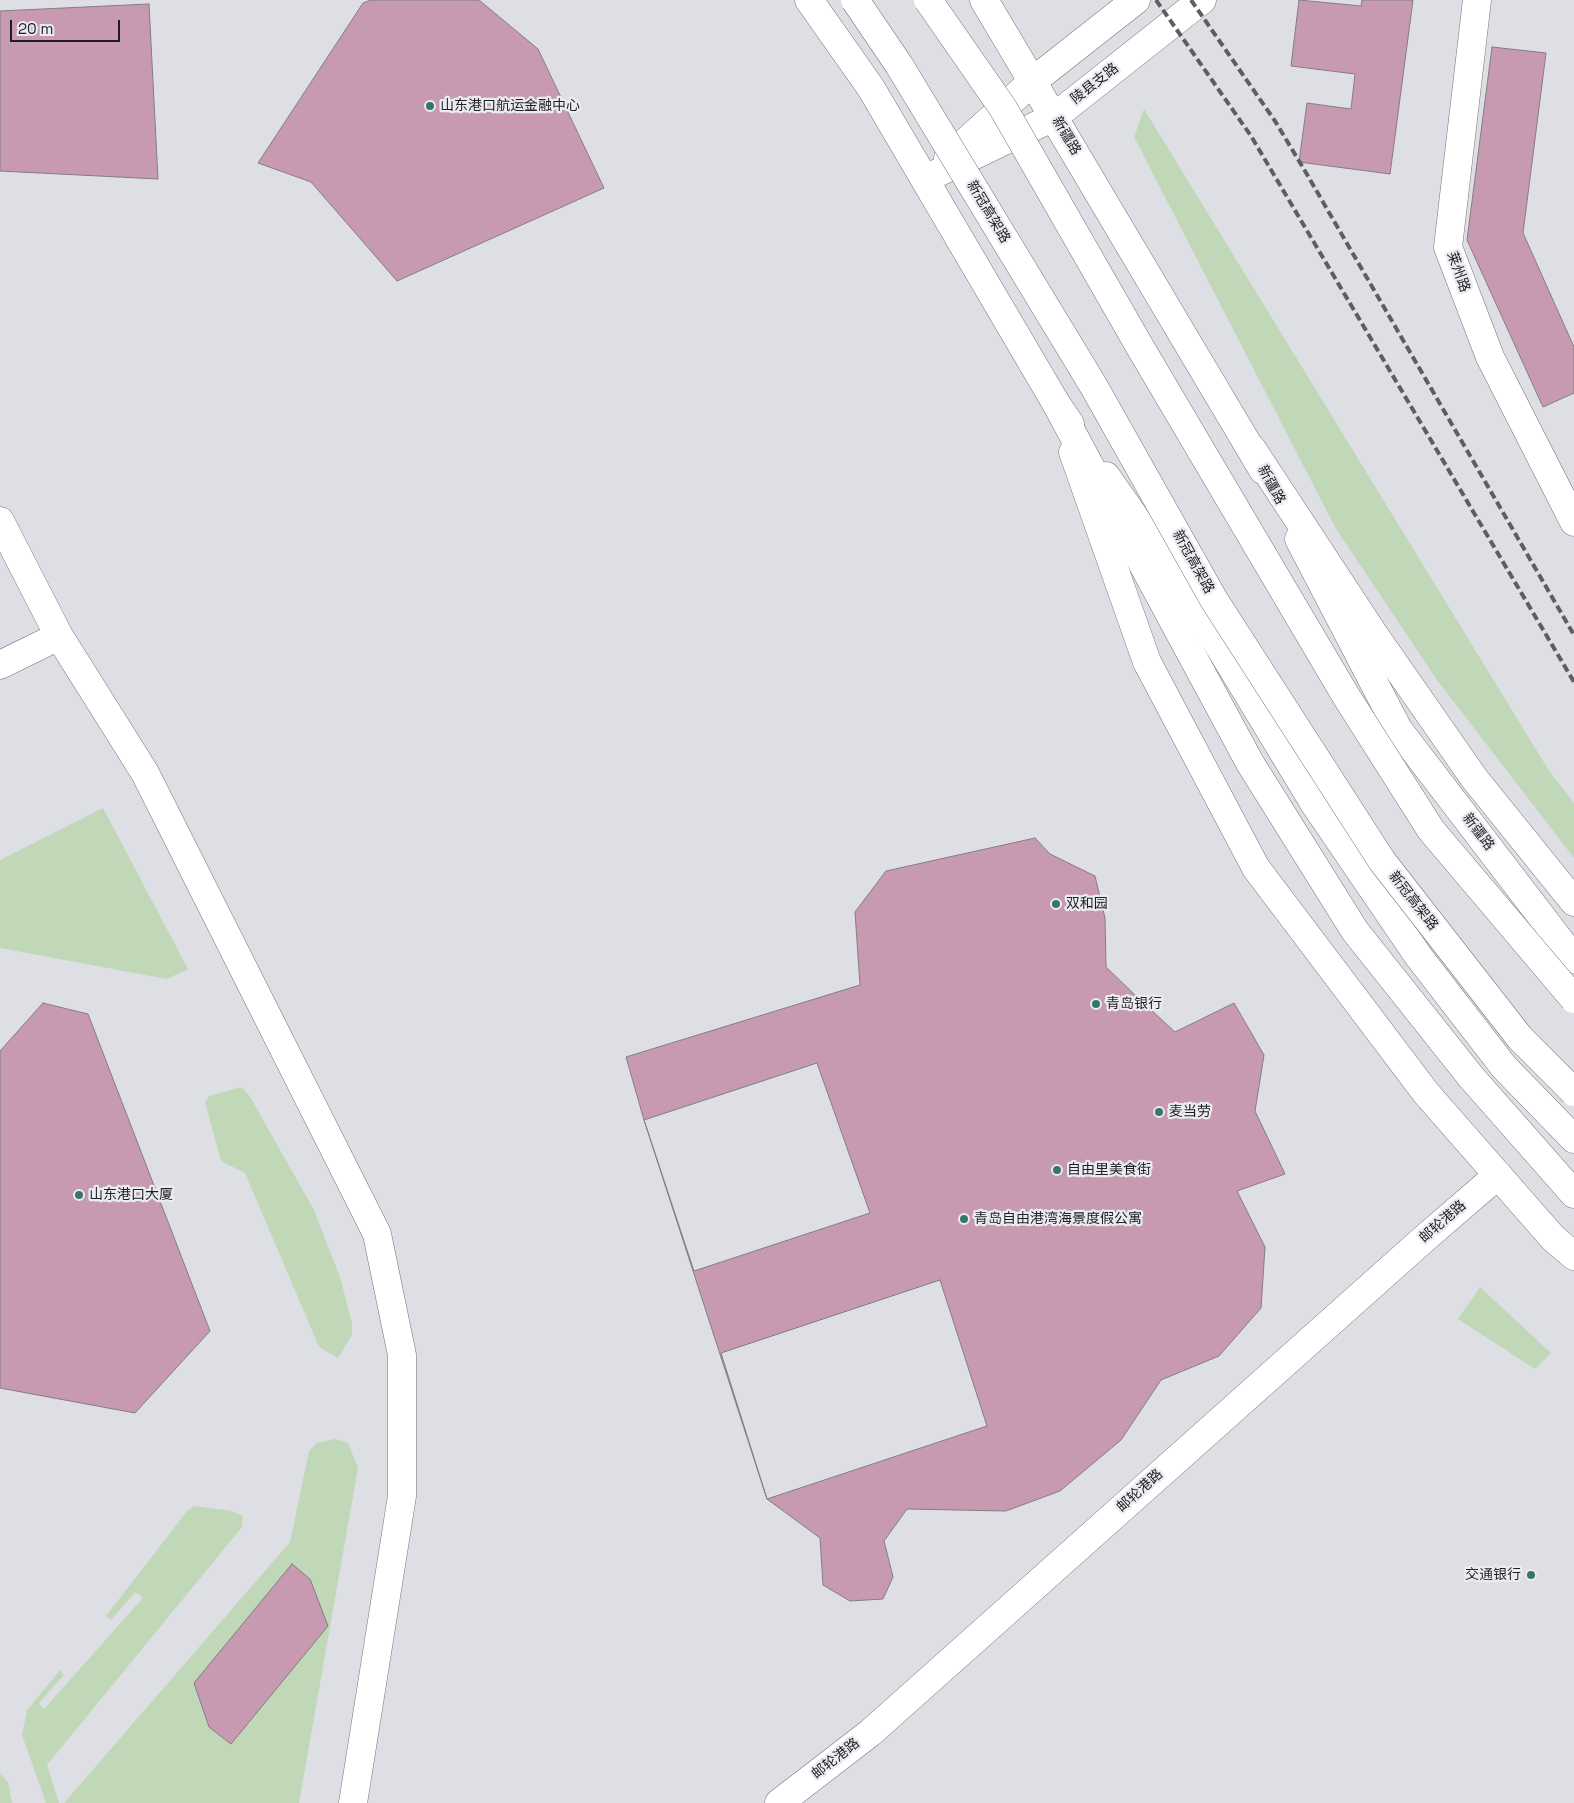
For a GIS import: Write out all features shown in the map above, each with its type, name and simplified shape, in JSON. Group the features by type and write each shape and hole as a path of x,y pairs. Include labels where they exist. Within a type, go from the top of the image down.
{"main road":[{"path":"809,0 871,88 1057,405 1250,763 1355,931 1470,1077 1574,1194"},
{"name":"新冠高架路","path":"855,0 899,65 1093,385 1214,600 1382,860 1520,1038 1574,1092"},
{"path":"928,0 1003,108 1140,347 1346,696 1431,830 1574,999"},
{"name":"新疆路","path":"984,0 1252,449 1398,729 1574,959"},
{"path":"924,179 1033,81 1136,0"},
{"name":"陵县支路","path":"924,179 1054,117 1202,0"},
{"name":"莱州路","path":"1476,0 1448,247 1490,357 1574,522"},
{"path":"1057,405 1182,585 1314,803 1419,957 1504,1067 1574,1139"},
{"path":"1057,405 1147,662 1256,868 1426,1092 1553,1238 1574,1256"},
{"path":"1252,449 1373,633 1474,778 1574,902"},
{"path":"0,521 59,636 145,773 377,1234 402,1355 402,1496 353,1803"},
{"path":"0,665 59,636"},
{"name":"邮轮港路","path":"779,1803 870,1732 1498,1175"}],"green space":[{"path":"1144,109 1548,769 1574,803 1574,858 1437,680 1336,529 1134,137"},
{"path":"103,808 188,969 167,979 0,948 0,860"},
{"path":"241,1087 249,1095 314,1210 340,1277 352,1323 352,1335 338,1358 319,1347 245,1173 221,1161 205,1102 209,1096"},
{"path":"1480,1287 1551,1353 1535,1369 1458,1319"},
{"path":"335,1439 348,1443 358,1468 299,1803 64,1803 290,1542 309,1451 317,1443"},
{"path":"194,1506 232,1511 243,1516 242,1527 47,1765 59,1803 46,1803 22,1735 27,1710 60,1670 64,1675 39,1703 44,1709 143,1598 135,1592 111,1620 106,1616 187,1511"},
{"path":"0,1774 8,1782 12,1803 0,1803"}],"building":[{"name":"山东港口航运金融中心","path":"371,0 479,0 538,49 604,188 397,281 311,182 258,163 363,3"},
{"path":"1299,0 1361,6 1362,0 1413,0 1390,174 1299,162 1307,103 1351,109 1355,74 1291,66"},
{"path":"149,4 158,179 0,171 0,11"},
{"path":"1492,47 1546,53 1523,233 1574,347 1574,393 1543,407 1467,240"},
{"name":"青岛自由港湾海景度假公寓","path":"1035,838 1050,854 1095,876 1105,918 1106,967 1136,996 1175,1032 1234,1003 1264,1055 1255,1111 1285,1174 1237,1191 1265,1247 1261,1308 1219,1356 1161,1380 1121,1440 1060,1491 1006,1511 907,1509 884,1541 893,1577 883,1599 850,1601 823,1585 820,1538 767,1499 644,1120 626,1057 860,985 855,912 886,871"},
{"name":"山东港口大厦","path":"43,1003 88,1014 210,1331 135,1413 0,1388 0,1051"},
{"path":"817,1063 870,1213 694,1271 644,1120"},
{"path":"940,1280 987,1426 767,1499 721,1353"},
{"path":"292,1564 310,1579 328,1626 231,1744 209,1727 194,1683"}],"railway":[{"path":"1156,0 1251,136 1574,682"},
{"path":"1191,0 1275,121 1574,635"}],"place":[{"name":"山东港口航运金融中心","path":"430,106"},
{"name":"双和园","path":"1056,904"},
{"name":"青岛银行","path":"1096,1004"},
{"name":"麦当劳","path":"1159,1112"},
{"name":"自由里美食街","path":"1057,1170"},
{"name":"山东港口大厦","path":"79,1195"},
{"name":"青岛自由港湾海景度假公寓","path":"964,1219"},
{"name":"交通银行","path":"1531,1575"}]}
